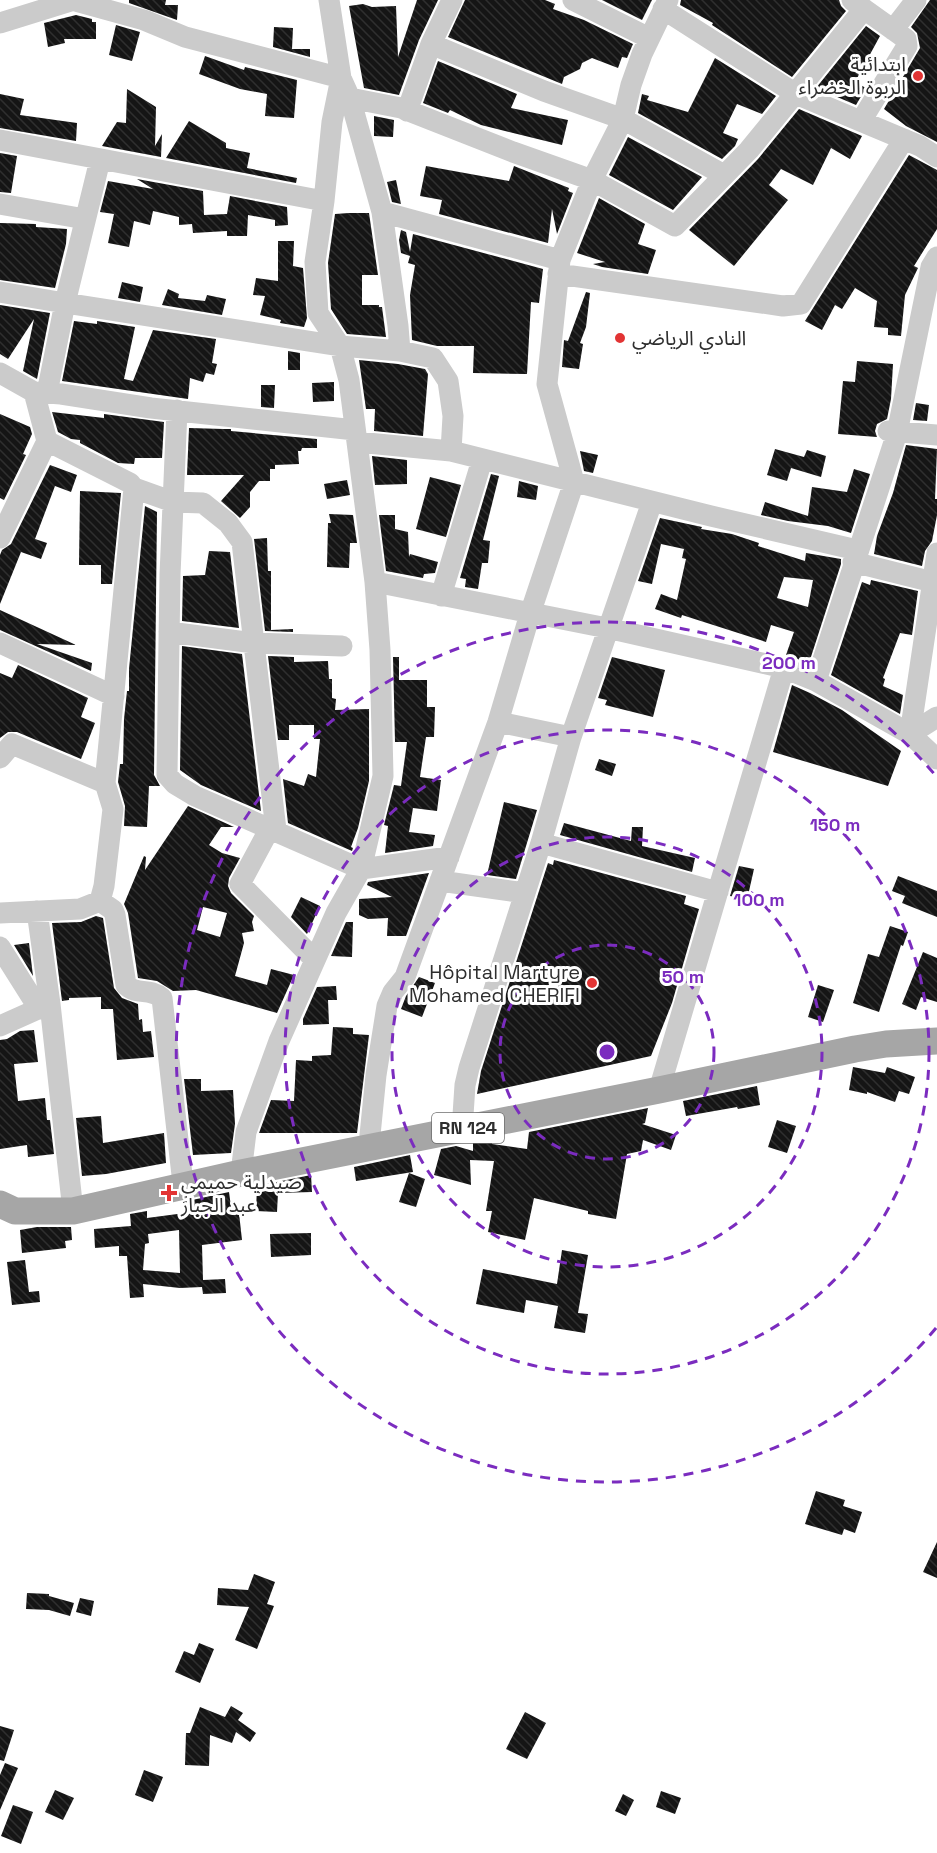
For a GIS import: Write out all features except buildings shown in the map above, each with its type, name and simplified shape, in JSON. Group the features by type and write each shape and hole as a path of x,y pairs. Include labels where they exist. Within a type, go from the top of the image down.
{"main road":[{"name":"RN 124","path":"0,1202 14,1196 72,1202 661,1081 883,1028 937,1024"},
{"name":"RN 124","path":"72,1202 182,1175 241,1168 370,1135 463,1115 886,1044 937,1041"}],"street":[{"path":"0,22 74,0 144,20 185,37 341,78"},
{"path":"329,0 341,78 350,98 382,212 399,326 400,351"},
{"path":"407,111 431,44 452,0"},
{"path":"573,0 649,38"},
{"path":"893,30 916,0"},
{"path":"370,1135 387,1006 393,992 405,977 498,722 530,614 574,482 547,384 559,267 592,180 623,120 631,85 649,38 666,5 796,94 920,146 937,157"},
{"path":"350,98 407,111 592,180 675,226 749,150 796,94 858,5 906,39 907,46 861,121"},
{"path":"431,44 544,91 623,120 724,176"},
{"path":"241,1168 246,1132 279,1041 336,913 361,868 383,776 380,650 375,582 349,380 339,346 318,313 315,262 332,122 341,78"},
{"path":"382,212 559,267 783,306 801,304 904,139"},
{"path":"0,140 324,201"},
{"path":"0,538 47,441 40,393 100,160"},
{"path":"0,204 85,219"},
{"path":"816,681 892,432 931,267 937,257"},
{"path":"0,292 339,346 400,351 433,358 448,381 453,416 451,451"},
{"path":"0,373 40,393 177,410 451,451 855,556 935,582"},
{"path":"177,410 169,632 167,775 175,784 195,796 361,868 449,857"},
{"path":"892,432 937,435"},
{"path":"47,441 130,483 134,488 173,502 203,503 228,523 242,542 273,829 240,884 315,960"},
{"path":"441,596 482,460"},
{"path":"100,901 104,886 113,808 105,783 134,488"},
{"path":"463,1115 465,1085 469,1068 541,843 571,737 652,502"},
{"path":"910,734 935,582 937,553"},
{"path":"375,582 608,628 784,668 816,681 910,734 937,758"},
{"path":"169,632 254,643 342,646"},
{"path":"0,643 114,696"},
{"path":"661,1081 784,668"},
{"path":"910,734 937,717"},
{"path":"498,722 571,737"},
{"path":"4,747 105,783"},
{"path":"541,843 718,892"},
{"path":"440,881 525,893"},
{"path":"0,913 80,909 100,901"},
{"path":"100,901 116,915 126,985 131,990 155,992 162,998 182,1175"},
{"path":"37,911 44,1007 72,1202"},
{"path":"0,947 44,1007"},
{"path":"0,1026 44,1007"}],"place":[{"name":"ابتدائية الربوة الخضراء","path":"918,76"},
{"name":"النادي الرياضي","path":"620,338"},
{"name":"Hôpital Martyre Mohamed CHERIFI","path":"592,983"},
{"name":"صيدلية حميمي عبد الجبار","path":"169,1193"}]}
